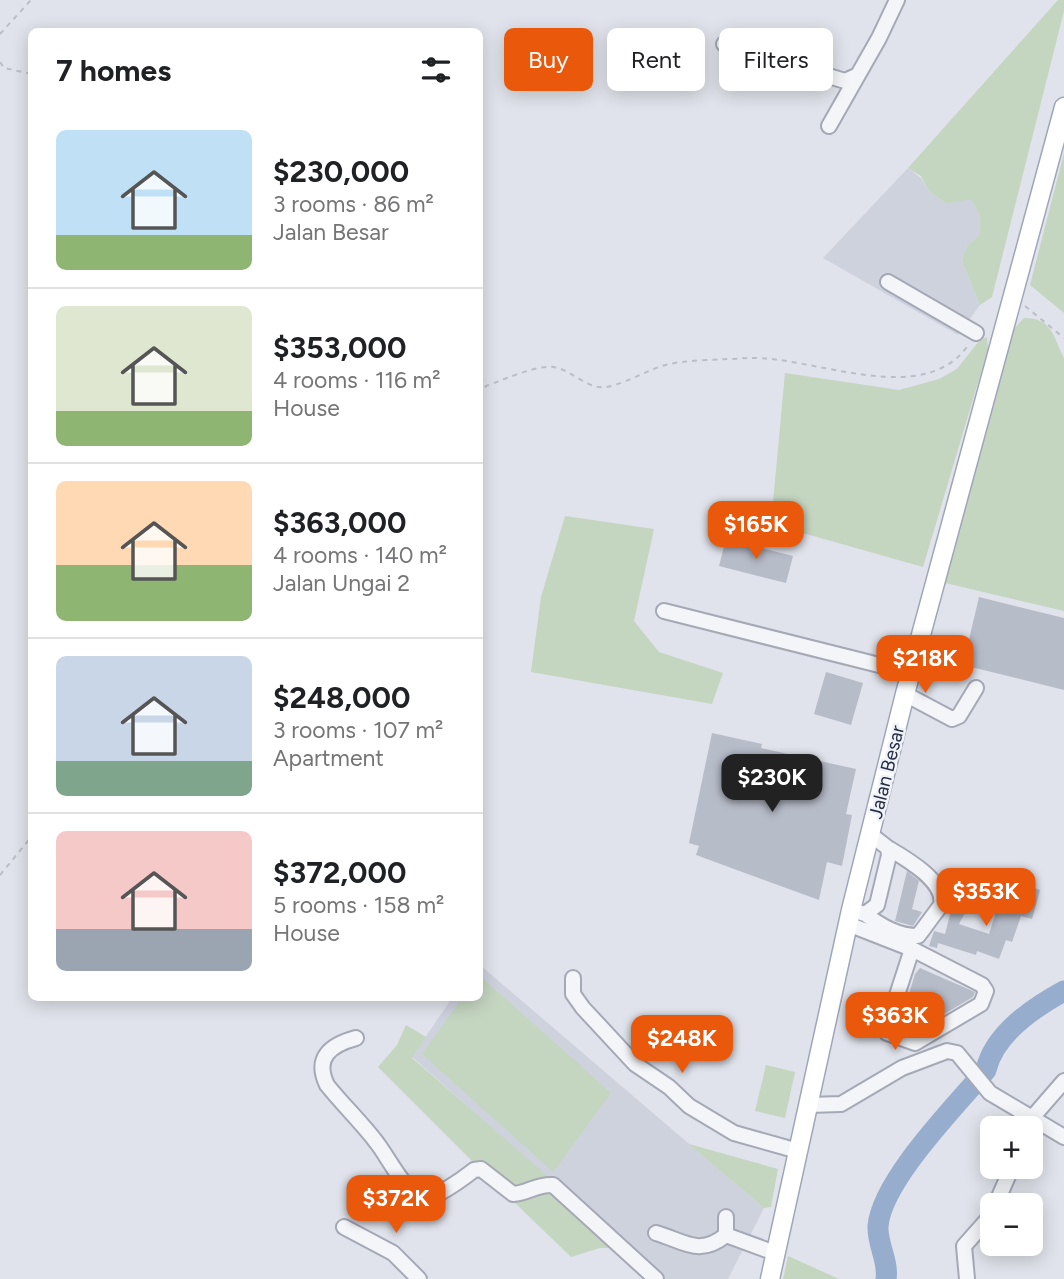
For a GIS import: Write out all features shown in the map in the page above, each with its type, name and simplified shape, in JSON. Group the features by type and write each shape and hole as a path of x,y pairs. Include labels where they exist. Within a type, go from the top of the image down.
{"main road":[{"name":"Jalan Besar","path":"770,1279 808,1105 855,916 870,834 905,694 1064,107"}],"street":[{"path":"829,126 897,0"},
{"path":"833,77 845,81 858,75"},
{"path":"888,282 976,333"},
{"path":"664,611 911,673"},
{"path":"905,694 951,719 959,716 976,688"},
{"path":"855,916 908,936 918,936 941,905 939,890 920,868 870,834"},
{"path":"855,916 877,905 889,855 888,848"},
{"path":"855,916 912,950 982,985 986,991 981,1004 915,1043 887,1033 886,1029 912,950"},
{"path":"573,978 573,994 583,1008 635,1064 669,1087 689,1106 734,1133 798,1151"},
{"path":"356,1038 336,1046 325,1056 321,1064 321,1074 387,1160 421,1198 430,1198 474,1170 481,1169 513,1194 523,1194 541,1185 553,1185 650,1277"},
{"path":"808,1105 841,1104 902,1068 947,1051 957,1053 990,1093 1019,1116"},
{"path":"1035,1116 1064,1080"},
{"path":"1043,1129 1064,1137"},
{"path":"726,1217 726,1235"},
{"path":"344,1227 393,1253 419,1279"},
{"path":"967,1279 964,1246 980,1228"},
{"path":"656,1233 685,1245 701,1247 709,1246 726,1235"},
{"path":"726,1235 775,1253"}],"path":[{"path":"0,34 31,0"},
{"path":"0,62 4,68 28,73"},
{"path":"1014,297 1064,338"},
{"path":"483,391 486,386 550,366 592,386 606,387 665,365 758,358 891,377 930,373 959,359 976,333"},
{"path":"483,382 486,386"},
{"path":"0,875 28,841"}],"shaded area":[{"path":"908,168 922,179 929,191 947,204 971,198 980,215 979,236 967,246 962,261 980,305 958,335 823,258"},
{"path":"483,968 764,1208 728,1279 662,1279 412,1057 450,1001 483,1001"}],"green space":[{"path":"1058,0 1064,0 1064,11 992,297 980,305 962,261 967,246 979,236 980,215 971,199 947,204 929,191 921,176 908,168"},
{"path":"1064,153 1064,313 1030,285"},
{"path":"1024,318 1041,321 1046,325 1064,358 1064,611 941,582 1014,329"},
{"path":"987,337 988,349 923,567 771,524 785,373 899,390 939,379 957,369 979,341"},
{"path":"565,516 654,529 634,621 659,652 723,673 712,704 531,672 541,597"},
{"path":"483,979 611,1093 553,1172 422,1054 460,1001 483,1001"},
{"path":"406,1025 426,1037 412,1058 550,1178 516,1189 477,1166 378,1067 397,1045"},
{"path":"766,1065 795,1072 785,1118 755,1111"},
{"path":"689,1144 778,1169 771,1207 764,1208"},
{"path":"551,1191 616,1248 600,1248 571,1257 514,1202"},
{"path":"788,1256 839,1279 783,1279"}],"building":[{"path":"726,539 793,556 786,583 719,566"},
{"path":"979,597 1064,618 1064,690 963,665"},
{"path":"826,672 863,683 851,725 814,714"},
{"path":"712,733 762,744 761,748 856,769 846,814 852,815 842,866 827,862 819,900 696,855 699,846 689,843"},
{"path":"907,871 919,881 912,909 922,912 913,926 895,921"},
{"path":"1026,885 1040,890 1032,919 1021,916 1012,942 1006,940 999,959 977,951 976,955 938,943 937,948 929,946 934,931 945,934 950,915 962,896 971,902 959,924 989,934 998,906 1018,912"},
{"path":"920,968 975,992 973,997 914,1032 899,1027 915,974"}],"waterway":[{"path":"886,1279 878,1226 892,1187 922,1144 986,1070 990,1057 1006,1034 1040,1005 1064,991"}]}
